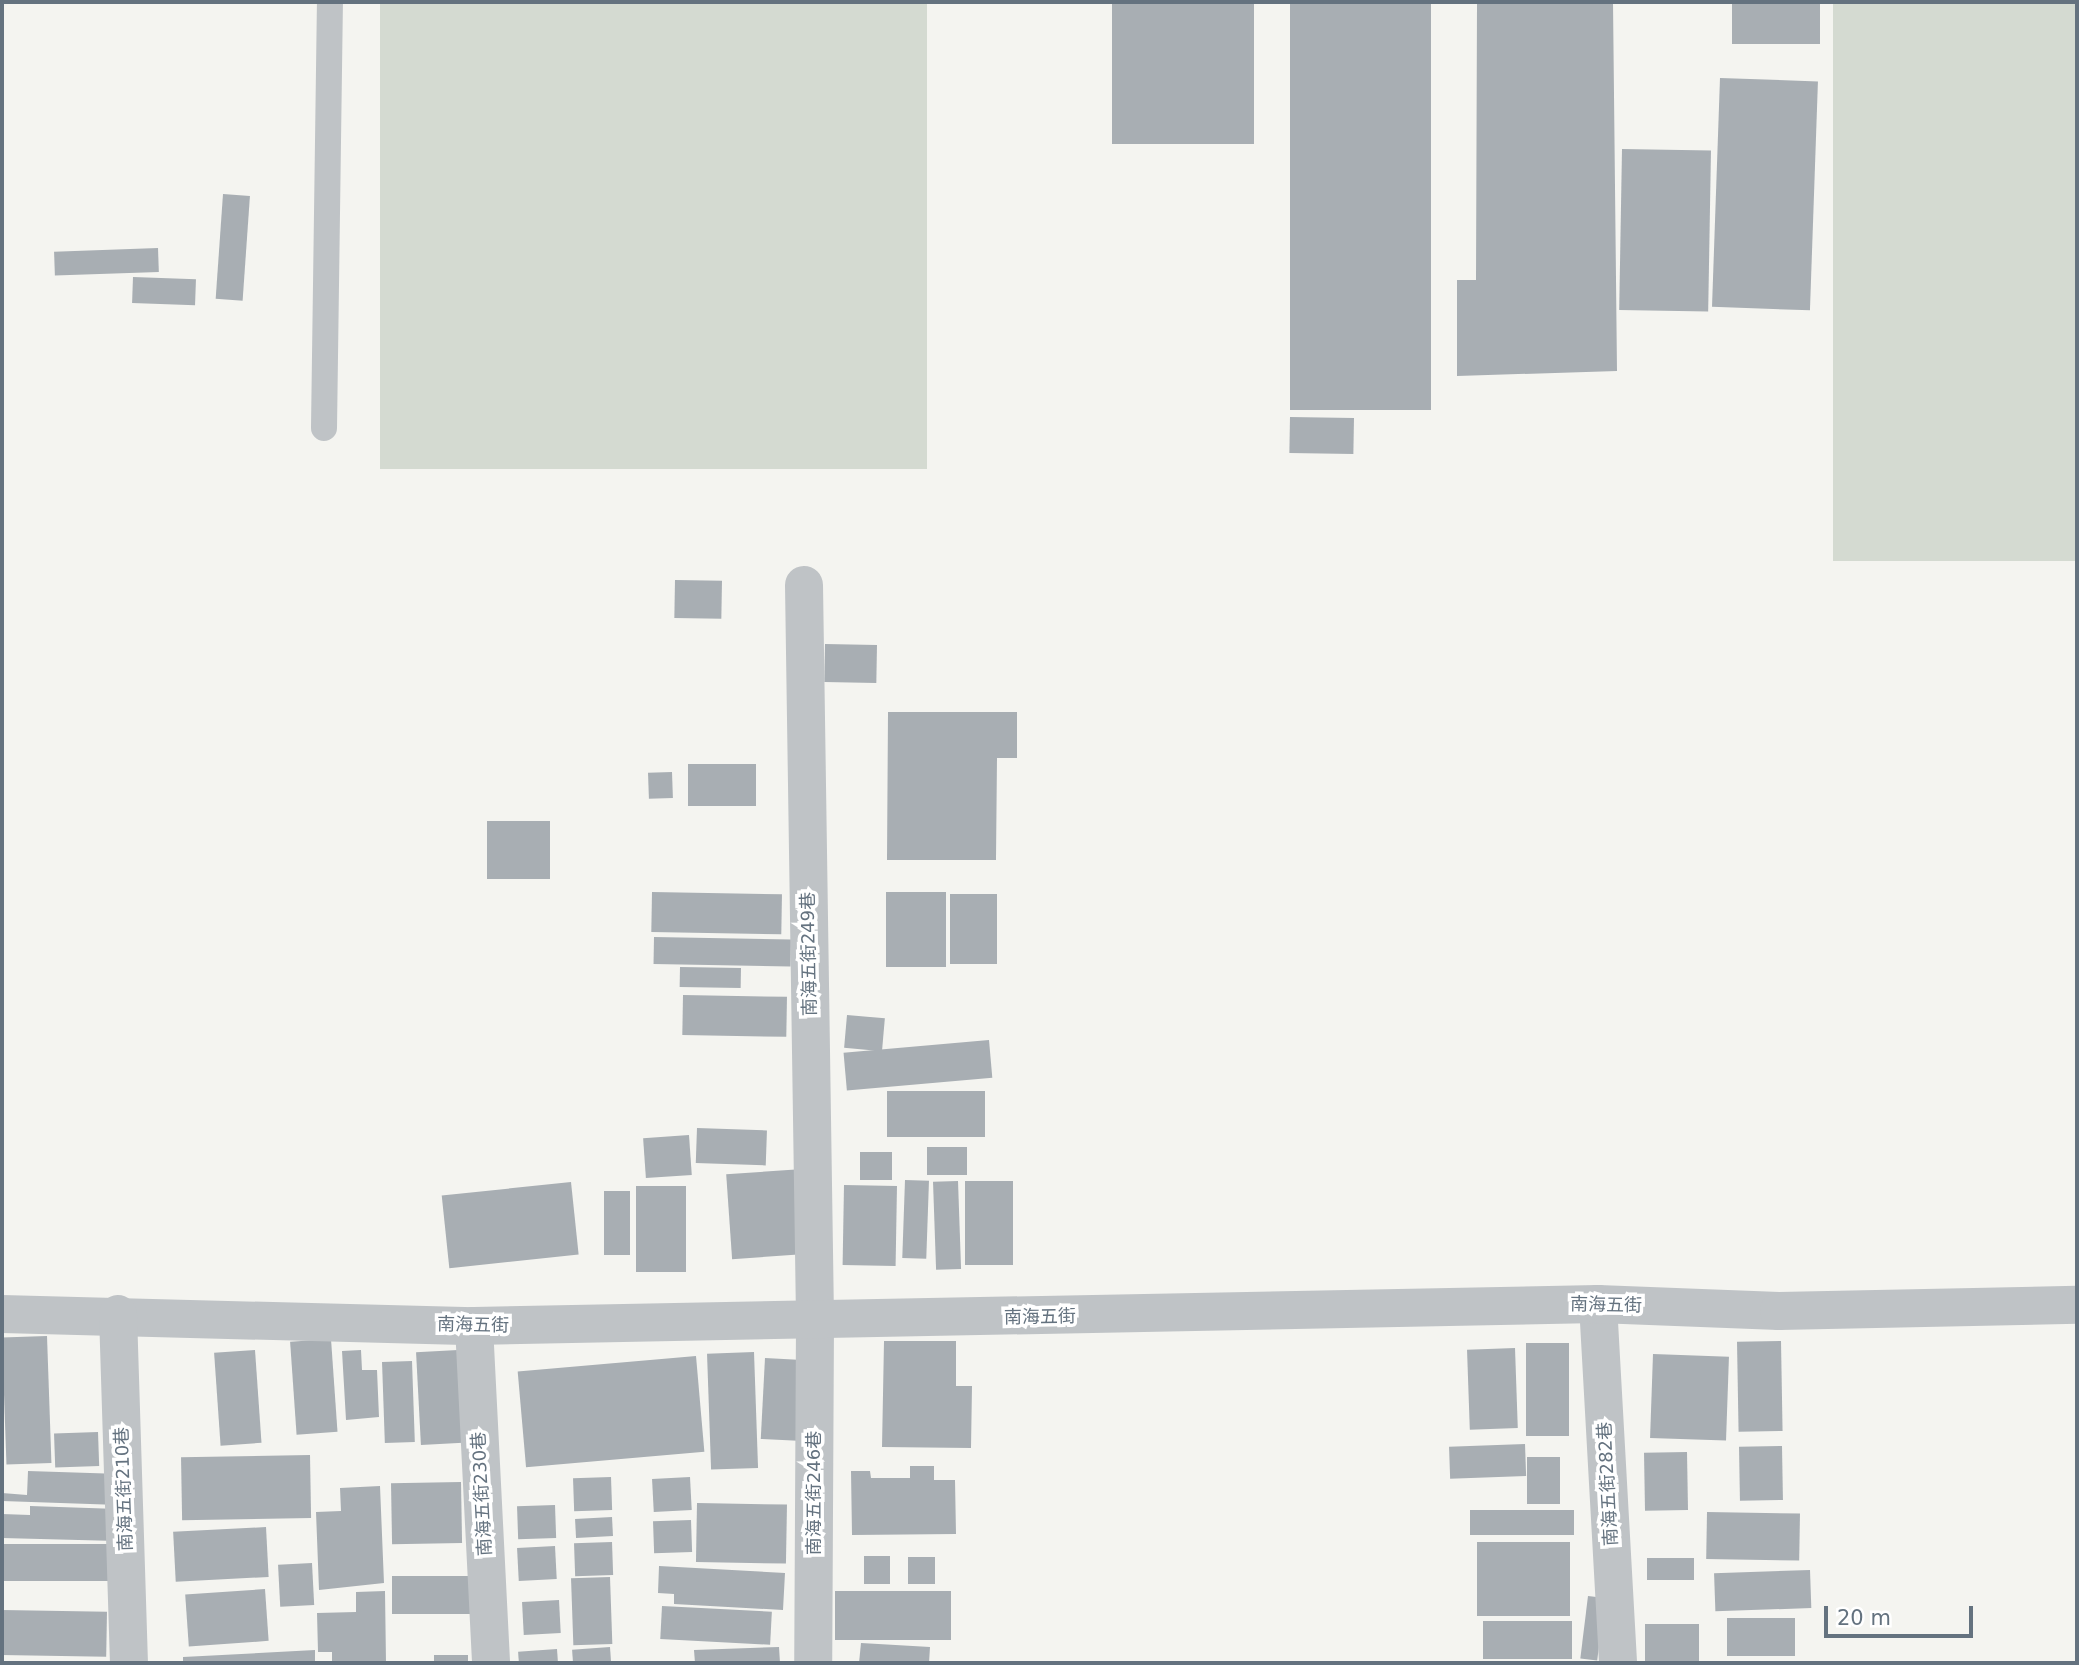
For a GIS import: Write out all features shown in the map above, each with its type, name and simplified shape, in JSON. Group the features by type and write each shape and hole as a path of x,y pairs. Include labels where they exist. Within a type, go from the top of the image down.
{"street":[{"name":"南海五街249巷","path":"804,585 815,1322"},
{"name":"南海五街","path":"2,1314 118,1314 474,1326 815,1322 1598,1304 1779,1311 2077,1305"},
{"name":"南海五街282巷","path":"1598,1304 1618,1663"},
{"name":"南海五街210巷","path":"118,1314 129,1663"},
{"name":"南海五街246巷","path":"813,1663 815,1322"},
{"name":"南海五街230巷","path":"474,1326 491,1663"}],"lane":[{"path":"324,428 330,2"}],"shaded area":[{"path":"380,2 927,2 927,469 380,469"},
{"path":"1833,2 2077,2 2077,561 1833,561"}],"building":[{"path":"1112,2 1254,2 1254,144 1112,144"},
{"path":"1290,2 1431,2 1431,410 1290,410"},
{"path":"1477,2 1613,2 1617,371 1457,376 1457,280 1476,280"},
{"path":"1732,2 1820,2 1820,44 1732,44"},
{"path":"1720,78 1818,81 1810,310 1712,307"},
{"path":"1622,149 1711,151 1708,312 1619,310"},
{"path":"223,194 250,196 243,301 216,299"},
{"path":"158,248 159,272 55,276 54,252"},
{"path":"133,277 196,279 195,305 132,303"},
{"path":"1290,417 1354,418 1353,454 1289,453"},
{"path":"675,580 722,581 721,619 674,618"},
{"path":"825,644 877,645 876,683 824,682"},
{"path":"888,712 1017,712 1017,758 997,758 996,860 887,860"},
{"path":"688,764 756,764 756,806 688,806"},
{"path":"672,772 673,798 649,799 648,773"},
{"path":"487,821 550,821 550,879 487,879"},
{"path":"652,892 782,894 781,934 651,932"},
{"path":"886,892 946,892 946,967 886,967"},
{"path":"950,894 997,894 997,964 950,964"},
{"path":"654,937 791,939 791,966 654,964"},
{"path":"680,967 741,968 741,988 680,987"},
{"path":"683,995 787,997 786,1037 682,1035"},
{"path":"847,1015 885,1018 882,1051 844,1048"},
{"path":"989,1040 992,1078 847,1091 844,1053"},
{"path":"887,1091 985,1091 985,1137 887,1137"},
{"path":"697,1128 767,1130 766,1165 696,1163"},
{"path":"689,1135 692,1175 646,1178 643,1138"},
{"path":"927,1147 967,1147 967,1175 927,1175"},
{"path":"860,1152 892,1152 892,1180 860,1180"},
{"path":"803,1169 809,1254 732,1259 726,1174"},
{"path":"905,1180 929,1181 926,1259 902,1258"},
{"path":"958,1181 961,1269 936,1270 933,1182"},
{"path":"965,1181 1013,1181 1013,1265 965,1265"},
{"path":"571,1182 579,1255 449,1268 442,1196"},
{"path":"844,1185 897,1186 896,1266 843,1265"},
{"path":"636,1186 686,1186 686,1272 636,1272"},
{"path":"604,1191 630,1191 630,1255 604,1255"},
{"path":"47,1336 51,1463 6,1464 2,1338"},
{"path":"331,1339 337,1432 297,1435 290,1342"},
{"path":"884,1341 956,1341 956,1386 972,1386 971,1448 882,1447"},
{"path":"1781,1341 1783,1431 1739,1432 1737,1342"},
{"path":"1526,1343 1569,1343 1569,1436 1526,1436"},
{"path":"1515,1348 1518,1428 1470,1430 1467,1350"},
{"path":"255,1350 261,1443 221,1446 214,1353"},
{"path":"361,1350 362,1370 377,1370 379,1417 346,1420 342,1351"},
{"path":"458,1350 463,1443 421,1445 416,1352"},
{"path":"754,1352 758,1468 711,1470 707,1354"},
{"path":"1653,1354 1729,1357 1726,1441 1650,1438"},
{"path":"696,1356 704,1452 526,1467 518,1372"},
{"path":"765,1358 807,1360 803,1441 761,1439"},
{"path":"412,1361 415,1442 385,1443 382,1362"},
{"path":"98,1432 99,1466 55,1468 54,1434"},
{"path":"1525,1444 1526,1476 1450,1479 1449,1447"},
{"path":"1782,1446 1783,1500 1740,1501 1739,1447"},
{"path":"1687,1452 1688,1510 1645,1511 1644,1453"},
{"path":"310,1455 311,1518 182,1520 181,1457"},
{"path":"1527,1457 1560,1457 1560,1504 1527,1504"},
{"path":"910,1466 934,1466 934,1480 955,1480 956,1534 852,1535 851,1471 870,1471 871,1478 910,1478"},
{"path":"28,1471 121,1474 119,1505 2,1501 2,1493 27,1495"},
{"path":"611,1477 612,1510 574,1511 573,1478"},
{"path":"690,1477 692,1510 654,1512 652,1479"},
{"path":"461,1482 462,1543 392,1544 391,1483"},
{"path":"380,1486 384,1583 319,1590 316,1512 341,1511 340,1488"},
{"path":"697,1503 787,1505 786,1564 696,1562"},
{"path":"555,1505 556,1538 518,1539 517,1506"},
{"path":"30,1506 118,1509 117,1541 2,1538 2,1514 30,1515"},
{"path":"1470,1510 1574,1510 1574,1535 1470,1535"},
{"path":"1707,1512 1800,1514 1799,1561 1706,1559"},
{"path":"612,1517 613,1536 576,1538 575,1519"},
{"path":"691,1520 692,1552 654,1553 653,1521"},
{"path":"266,1527 269,1577 176,1582 173,1532"},
{"path":"612,1542 613,1575 575,1576 574,1543"},
{"path":"1477,1542 1570,1542 1570,1616 1477,1616"},
{"path":"2,1544 117,1544 117,1581 2,1581"},
{"path":"555,1546 557,1579 519,1581 517,1548"},
{"path":"864,1556 890,1556 890,1584 864,1584"},
{"path":"908,1557 935,1557 935,1584 908,1584"},
{"path":"1647,1558 1694,1558 1694,1580 1647,1580"},
{"path":"312,1563 314,1605 280,1607 278,1565"},
{"path":"659,1566 785,1573 783,1610 674,1604 674,1594 658,1593"},
{"path":"1810,1570 1811,1608 1715,1611 1714,1573"},
{"path":"392,1576 473,1576 473,1614 392,1614"},
{"path":"610,1577 612,1644 573,1645 571,1578"},
{"path":"265,1589 269,1641 189,1646 185,1595"},
{"path":"385,1591 386,1663 332,1663 332,1652 318,1652 317,1613 356,1612 356,1592"},
{"path":"835,1591 951,1591 951,1640 835,1640"},
{"path":"1588,1596 1605,1598 1597,1661 1580,1659"},
{"path":"559,1600 561,1633 524,1635 522,1602"},
{"path":"662,1606 772,1612 770,1645 660,1639"},
{"path":"2,1610 107,1612 106,1657 2,1655"},
{"path":"1727,1618 1795,1618 1795,1656 1727,1656"},
{"path":"1483,1621 1572,1621 1572,1659 1483,1659"},
{"path":"1645,1624 1699,1624 1699,1663 1645,1663"},
{"path":"861,1643 930,1647 929,1663 859,1663"},
{"path":"610,1647 611,1663 573,1663 572,1650"},
{"path":"779,1647 780,1663 695,1663 694,1650"},
{"path":"557,1649 558,1663 519,1663 518,1652"},
{"path":"315,1650 315,1663 183,1663 183,1657"},
{"path":"434,1655 468,1655 468,1663 434,1663"}]}
